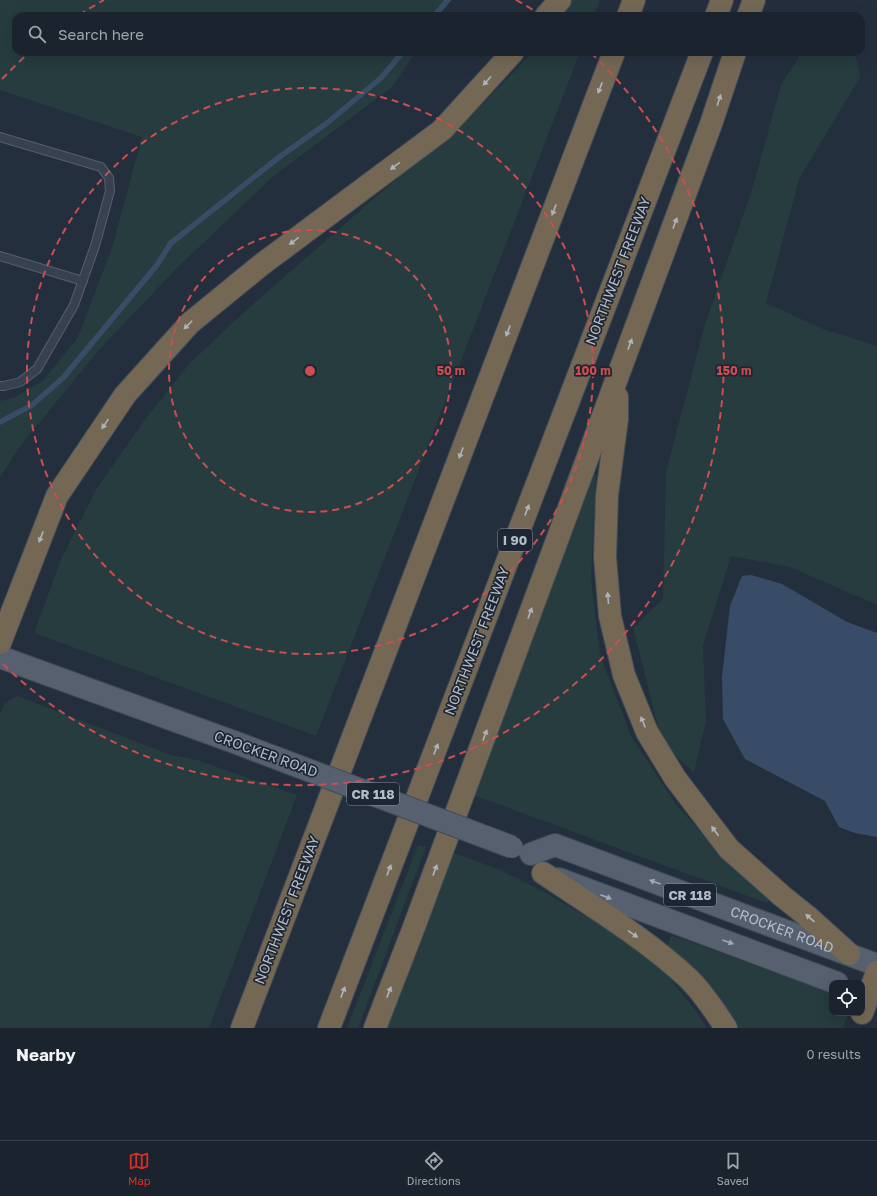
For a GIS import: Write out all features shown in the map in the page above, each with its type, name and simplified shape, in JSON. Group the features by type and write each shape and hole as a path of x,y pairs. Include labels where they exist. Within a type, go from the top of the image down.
{"highway":[{"path":"550,12 560,0"},
{"path":"630,12 634,0"},
{"path":"718,12 722,0"},
{"path":"750,12 754,0"},
{"path":"0,643 57,496 125,395 190,323 261,265 442,130 509,56"},
{"name":"NORTHWEST FREEWAY","path":"242,1028 612,56"},
{"name":"NORTHWEST FREEWAY","path":"329,1028 700,56"},
{"path":"375,1028 420,912 711,124 734,56"},
{"path":"616,381 617,419 607,495 605,557 610,616 624,675 647,732 675,778 729,849 849,954"},
{"path":"543,873 638,938 690,980 716,1012 726,1028"},
{"path":"856,1028 877,972"}],"main road":[{"name":"CROCKER ROAD","path":"0,657 234,742 521,850 555,845 877,965"},
{"path":"521,850 543,873"},
{"name":"CR 118","path":"543,873 829,980"}],"lane":[{"path":"0,137 101,167 109,178 110,190 96,246 74,305 37,369 20,382 0,386"},
{"path":"0,256 83,281"}],"green space":[{"path":"0,0 451,0 443,12 12,12 12,56 413,56 392,87 274,176 179,266 98,351 21,445 0,477 0,401 13,398 43,381 78,337 112,248 142,137 0,90"},
{"path":"569,0 600,0 596,12 562,12"},
{"path":"528,56 578,56 316,736 34,633 62,557 97,488 144,421 189,364 241,315 387,187 458,128"},
{"path":"799,56 856,56 860,77 799,179 766,303 823,329 877,346 877,605 790,567 731,556 703,646 706,721 694,773 662,742 633,628 663,599 666,472 705,324 751,193 781,85"},
{"path":"590,472 596,475 591,577 600,655 631,736 675,803 733,869 771,896 767,903 471,794"},
{"path":"17,696 171,755 197,760 297,795 209,1028 0,1028 0,714 4,704"},
{"path":"418,845 426,847 358,1028 347,1028"},
{"path":"451,852 498,869 543,891 623,938 637,951 658,963 698,1014 707,1028 386,1028"},
{"path":"671,935 829,992 829,1016 847,1016 843,1028 739,1028 734,1019 667,948"}],"water":[{"path":"751,575 782,584 847,622 877,633 877,837 855,833 839,827 825,801 745,759 723,719 722,677 730,606 742,576"}],"waterway":[{"path":"438,12 448,0"},
{"path":"0,422 32,405 63,378 157,265 171,243 278,158 327,123 381,78 400,56"}]}
